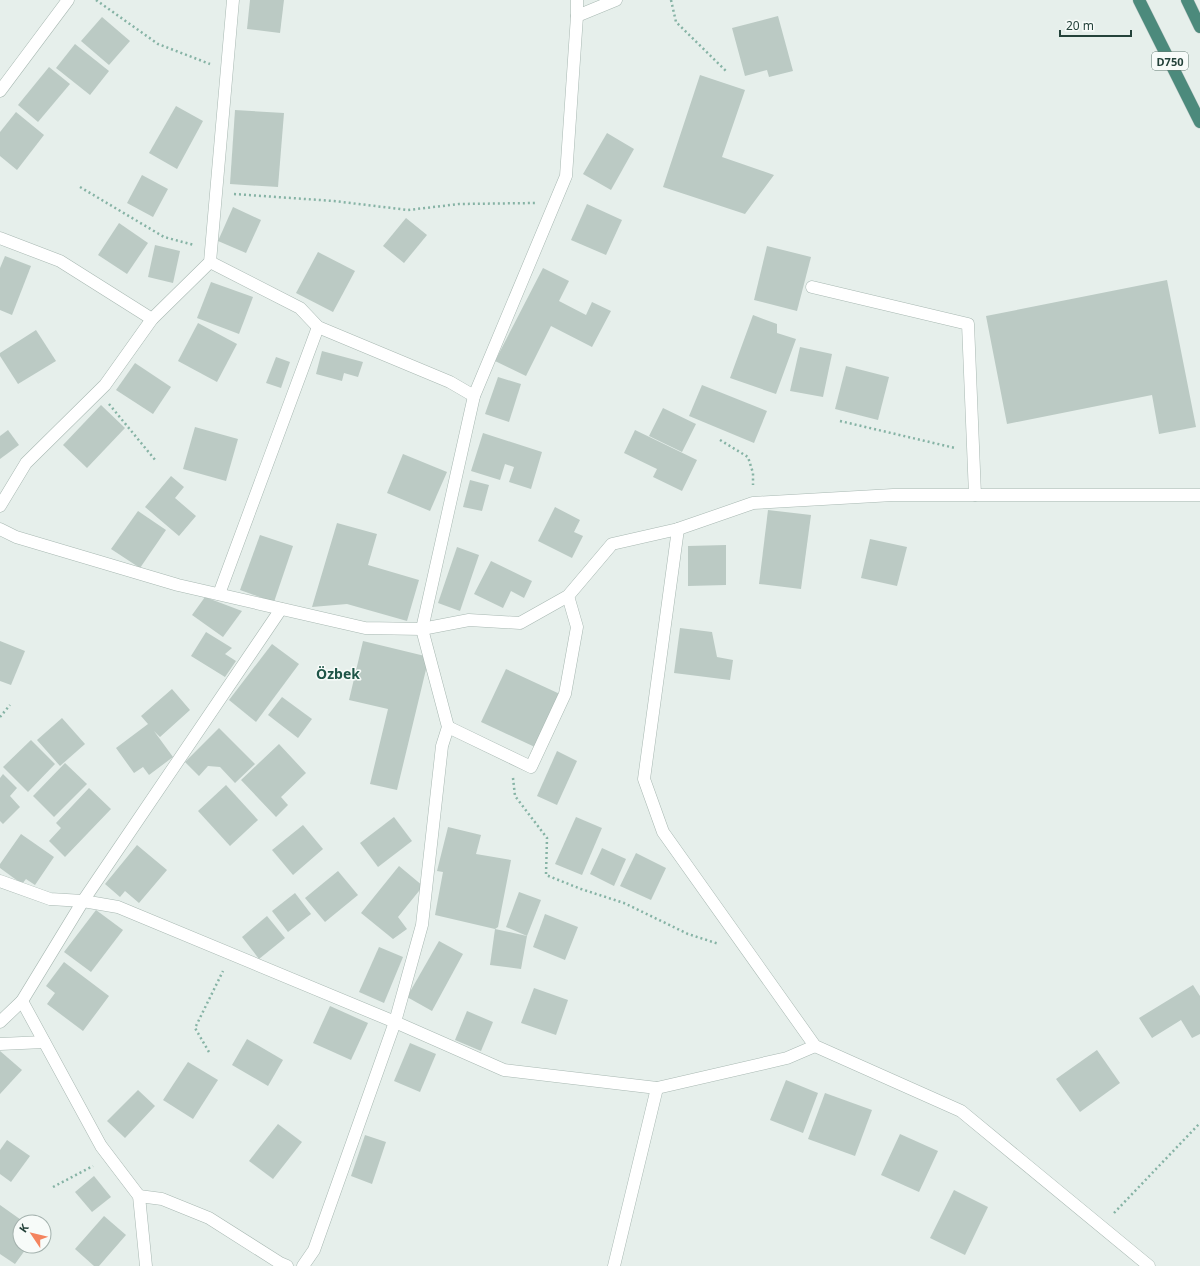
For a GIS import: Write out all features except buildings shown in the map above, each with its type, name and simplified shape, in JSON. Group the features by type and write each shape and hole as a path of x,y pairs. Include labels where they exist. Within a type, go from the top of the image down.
{"highway":[{"name":"D750","path":"1139,0 1200,122"},
{"path":"1187,0 1200,27"}],"street":[{"path":"0,91 68,0"},
{"path":"0,506 26,463 99,392 152,319 211,256 233,0"},
{"path":"303,1266 314,1250 395,1022 422,925 442,746 448,727 422,630 474,396 566,176 577,0"},
{"path":"577,16 616,0"},
{"path":"0,238 60,261 152,319"},
{"path":"211,256 300,308 318,327 450,382 474,396"},
{"path":"812,287 968,324 975,495"},
{"path":"219,594 318,327"},
{"path":"0,529 16,537 178,585 365,628 422,630 469,620 520,623 568,596 612,544 678,530 753,504 892,495 1200,495"},
{"path":"678,530 644,779 663,832 815,1046 961,1111 1149,1266"},
{"path":"448,727 531,766 564,694 577,626 568,596"},
{"path":"0,1022 22,1001 83,901 282,609"},
{"path":"0,881 50,899 83,901 118,907 395,1022 504,1070 657,1088 787,1058 815,1046"},
{"path":"22,1001 101,1146 139,1196 146,1266"},
{"path":"0,1044 44,1042"},
{"path":"614,1266 657,1088"},
{"path":"139,1196 162,1199 209,1218 287,1266"}],"path":[{"path":"96,0 158,44 228,70"},
{"path":"671,0 676,22 727,72"},
{"path":"80,187 164,237 211,256"},
{"path":"216,193 334,201 408,210 459,204 555,202"},
{"path":"99,392 156,461"},
{"path":"840,421 973,452"},
{"path":"720,440 748,457 753,473 753,504"},
{"path":"0,717 10,705"},
{"path":"510,757 515,796 547,838 546,875 581,889 624,903 688,934 750,954"},
{"path":"209,1052 195,1028 232,954"},
{"path":"1101,1226 1200,1122"},
{"path":"53,1187 109,1157"}],"district":[{"name":"Özbek","path":"338,673"}]}
